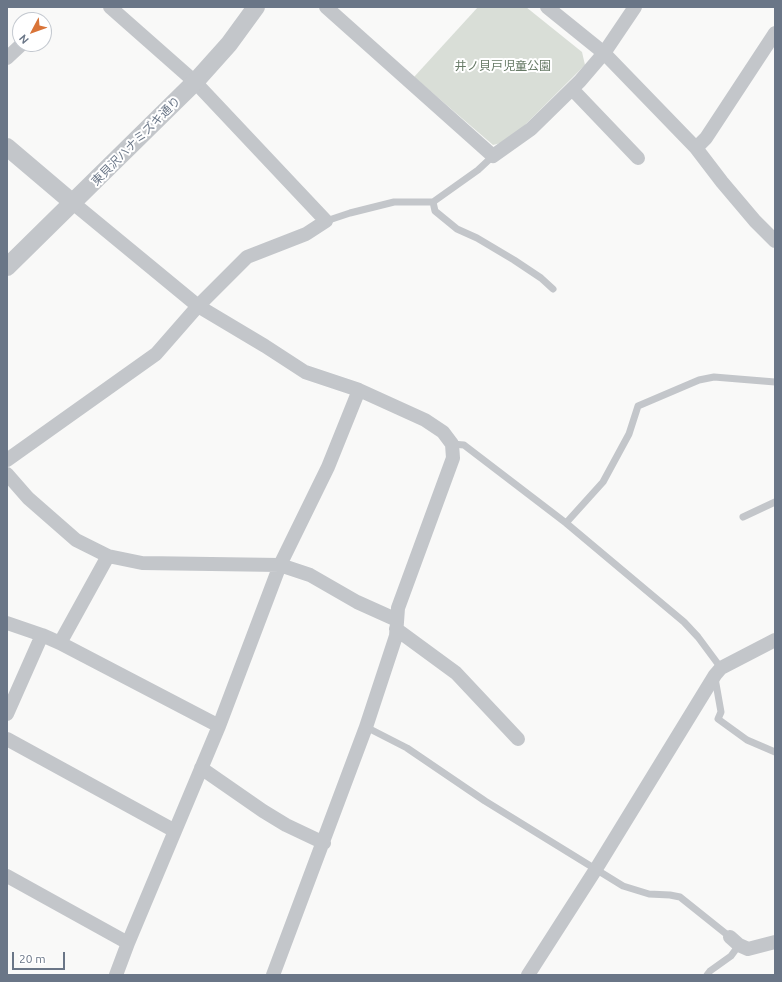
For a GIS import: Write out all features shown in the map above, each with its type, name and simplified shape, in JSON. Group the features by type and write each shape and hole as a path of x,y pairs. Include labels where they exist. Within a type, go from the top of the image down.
{"street":[{"path":"7,460 156,354 198,306 248,257 306,234 326,221 195,82 110,7"},
{"name":"東貝沢ハナミズキ通り","path":"7,267 74,203 195,82 230,44 256,7"},
{"path":"326,7 493,156 530,129 572,89 604,53 635,7"},
{"path":"547,7 604,53 696,148 750,215 775,242"},
{"path":"696,148 706,138 775,33"},
{"path":"572,89 638,158"},
{"path":"7,147 198,306 305,372 359,390 425,420 443,432 452,444 453,458 398,608 396,636 366,728 324,843 273,975"},
{"path":"116,975 219,726 280,565 328,467 359,390"},
{"path":"7,474 28,498 76,540 108,556 142,563 280,565 310,575 397,624 456,673 518,739"},
{"path":"60,643 108,556"},
{"path":"7,623 60,643 219,726"},
{"path":"7,714 42,635"},
{"path":"528,975 596,869 718,672 775,640"},
{"path":"7,739 175,831"},
{"path":"201,768 263,811 286,825 324,843"},
{"path":"7,876 128,943"},
{"path":"734,941 748,948 775,942"}],"lane":[{"path":"326,221 350,213 394,202 433,202 478,170 493,156"},
{"path":"433,202 435,211 457,229 477,238 514,260 541,278 553,289"},
{"path":"566,523 603,482 629,434 638,406 699,380 714,378 775,382"},
{"path":"452,444 464,445 566,523 684,622 698,637 718,672 721,712 718,719 747,740 775,752"},
{"path":"743,517 775,502"},
{"path":"366,728 407,748 485,801 623,886 649,894 680,897 734,941 730,956 707,975"}],"green space":[{"name":"井ノ貝戸児童公園","path":"478,7 526,7 582,52 585,65 516,134 501,143 493,145 414,77"}]}
